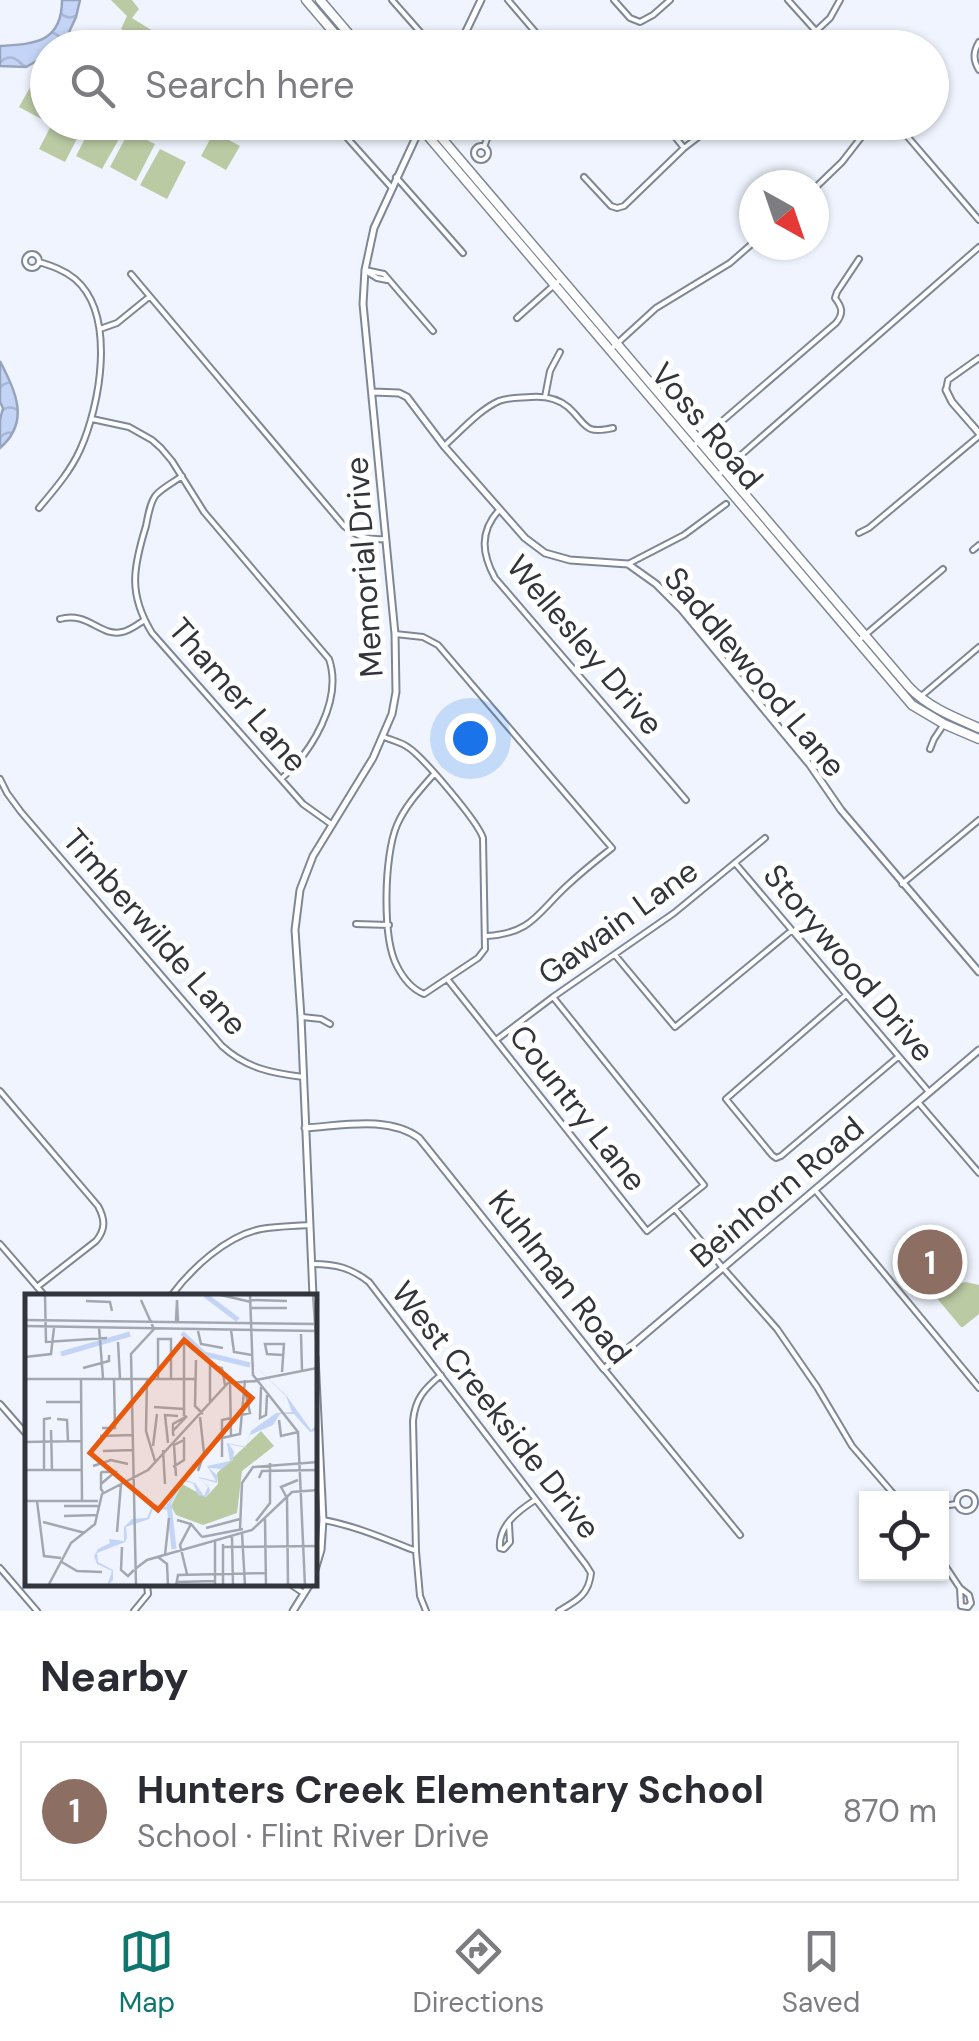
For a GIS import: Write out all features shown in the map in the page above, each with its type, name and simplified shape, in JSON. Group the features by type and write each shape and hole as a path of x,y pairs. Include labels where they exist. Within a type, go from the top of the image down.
{"main road":[{"path":"306,0 341,30"},
{"path":"320,0 336,30"},
{"name":"Voss Road","path":"436,140 653,393 692,447 778,540 906,690 979,728"},
{"name":"Voss Road","path":"653,393 700,439 778,540"},
{"name":"Voss Road","path":"906,690 912,705 979,739"}],"street":[{"path":"392,0 418,30"},
{"path":"467,30 481,0"},
{"path":"508,0 534,30"},
{"path":"614,0 630,18 640,22 670,0"},
{"path":"788,0 815,30"},
{"path":"817,30 840,0"},
{"path":"979,42 974,62 979,70"},
{"path":"349,140 392,188"},
{"name":"Memorial Drive","path":"313,1294 295,930 300,890 313,856 374,758 396,692 395,634 363,304 374,228 414,140"},
{"path":"484,147 487,140"},
{"path":"678,140 684,148"},
{"path":"584,177 610,206 624,206 694,140"},
{"path":"829,174 858,140"},
{"path":"910,140 979,220"},
{"path":"396,177 462,253"},
{"path":"717,476 979,247"},
{"path":"614,347 656,308 739,254"},
{"path":"692,447 836,323 842,312 836,292 859,259"},
{"path":"39,262 78,281 97,312 100,328 92,418 79,452 39,508"},
{"path":"365,270 384,274 433,332"},
{"path":"130,274 344,526 362,538 385,539"},
{"path":"518,318 559,282"},
{"path":"100,328 117,323 149,297"},
{"path":"545,397 550,372 560,352"},
{"path":"859,533 870,528 979,434 946,390 948,380 979,358"},
{"name":"Saddlewood Lane","path":"372,392 399,392 407,398 499,510 545,553 570,560 628,564 656,584 682,609 810,764 841,810 979,972"},
{"path":"444,446 498,401 506,399 545,397 567,406 590,430 613,428"},
{"path":"92,418 130,427 161,448 204,512 329,659 333,681 328,707 303,756 282,779"},
{"name":"Thamer Lane","path":"182,476 154,497 138,548 134,586 144,620 304,804 332,824"},
{"path":"628,564 684,535 726,504"},
{"name":"Wellesley Drive","path":"499,510 484,542 485,560 495,578 686,800"},
{"path":"973,550 979,545"},
{"path":"862,638 943,568"},
{"path":"60,619 78,616 118,634 144,620"},
{"path":"395,634 423,636 438,645 612,848 568,885 535,920 520,930 485,936"},
{"path":"919,698 979,647"},
{"path":"930,749 944,724"},
{"path":"384,737 407,746 434,774 481,831 486,949 424,994 398,968 393,956 388,850 397,823 434,774"},
{"name":"Timberwilde Lane","path":"0,779 25,817 222,1046 237,1060 254,1068 303,1077"},
{"path":"902,884 979,820"},
{"name":"Gawain Lane","path":"496,1040 674,913 765,838"},
{"name":"Storywood Drive","path":"735,863 929,1092"},
{"path":"356,924 389,925"},
{"path":"615,954 675,1027 792,930"},
{"name":"Country Lane","path":"448,980 646,1231 675,1208 777,1328 852,1446 892,1491"},
{"path":"846,996 726,1100 772,1155 782,1156 898,1057"},
{"path":"553,997 704,1185 675,1208"},
{"path":"302,1017 330,1024"},
{"name":"Beinhorn Road","path":"604,1369 979,1050"},
{"path":"0,1091 104,1218 102,1233 96,1240 37,1287"},
{"path":"918,1102 979,1173"},
{"name":"Kuhlman Road","path":"305,1128 388,1125 404,1128 419,1138 740,1536"},
{"path":"815,1190 979,1388"},
{"path":"172,1294 181,1282 236,1238 259,1230 310,1225"},
{"path":"0,1244 42,1294"},
{"name":"West Creekside Drive","path":"312,1264 346,1268 369,1282 586,1565 589,1586 581,1598 559,1611"},
{"path":"426,1611 420,1596 416,1551 414,1411 424,1389 441,1376"},
{"path":"0,1404 25,1433"},
{"path":"318,1474 323,1520 318,1558"},
{"path":"508,1524 536,1499"},
{"path":"949,1505 958,1504"},
{"path":"323,1520 377,1534 416,1551"},
{"path":"0,1568 38,1611"},
{"path":"949,1572 960,1588"},
{"path":"134,1611 148,1594 147,1586"},
{"path":"293,1586 305,1594"},
{"path":"293,1611 309,1586"}],"green space":[{"path":"111,0 132,0 139,9 132,18 151,30 121,29 127,16"},
{"path":"30,87 30,113 19,107"},
{"path":"44,140 76,140 65,162 39,149"},
{"path":"84,140 118,140 102,169 76,156"},
{"path":"124,140 155,144 136,181 110,167"},
{"path":"210,140 229,140 240,146 226,170 201,156"},
{"path":"160,149 186,162 167,199 140,185"},
{"path":"966,1282 979,1285 979,1314 961,1327 935,1296 947,1286"}],"water":[{"path":"62,0 80,0 70,30 53,30"},
{"path":"30,43 30,65 0,66 0,46"},
{"path":"0,361 15,395 18,417 10,438 0,448 3,408"}],"place":[{"name":"Hunters Creek Elementary School","path":"930,1262"}]}
